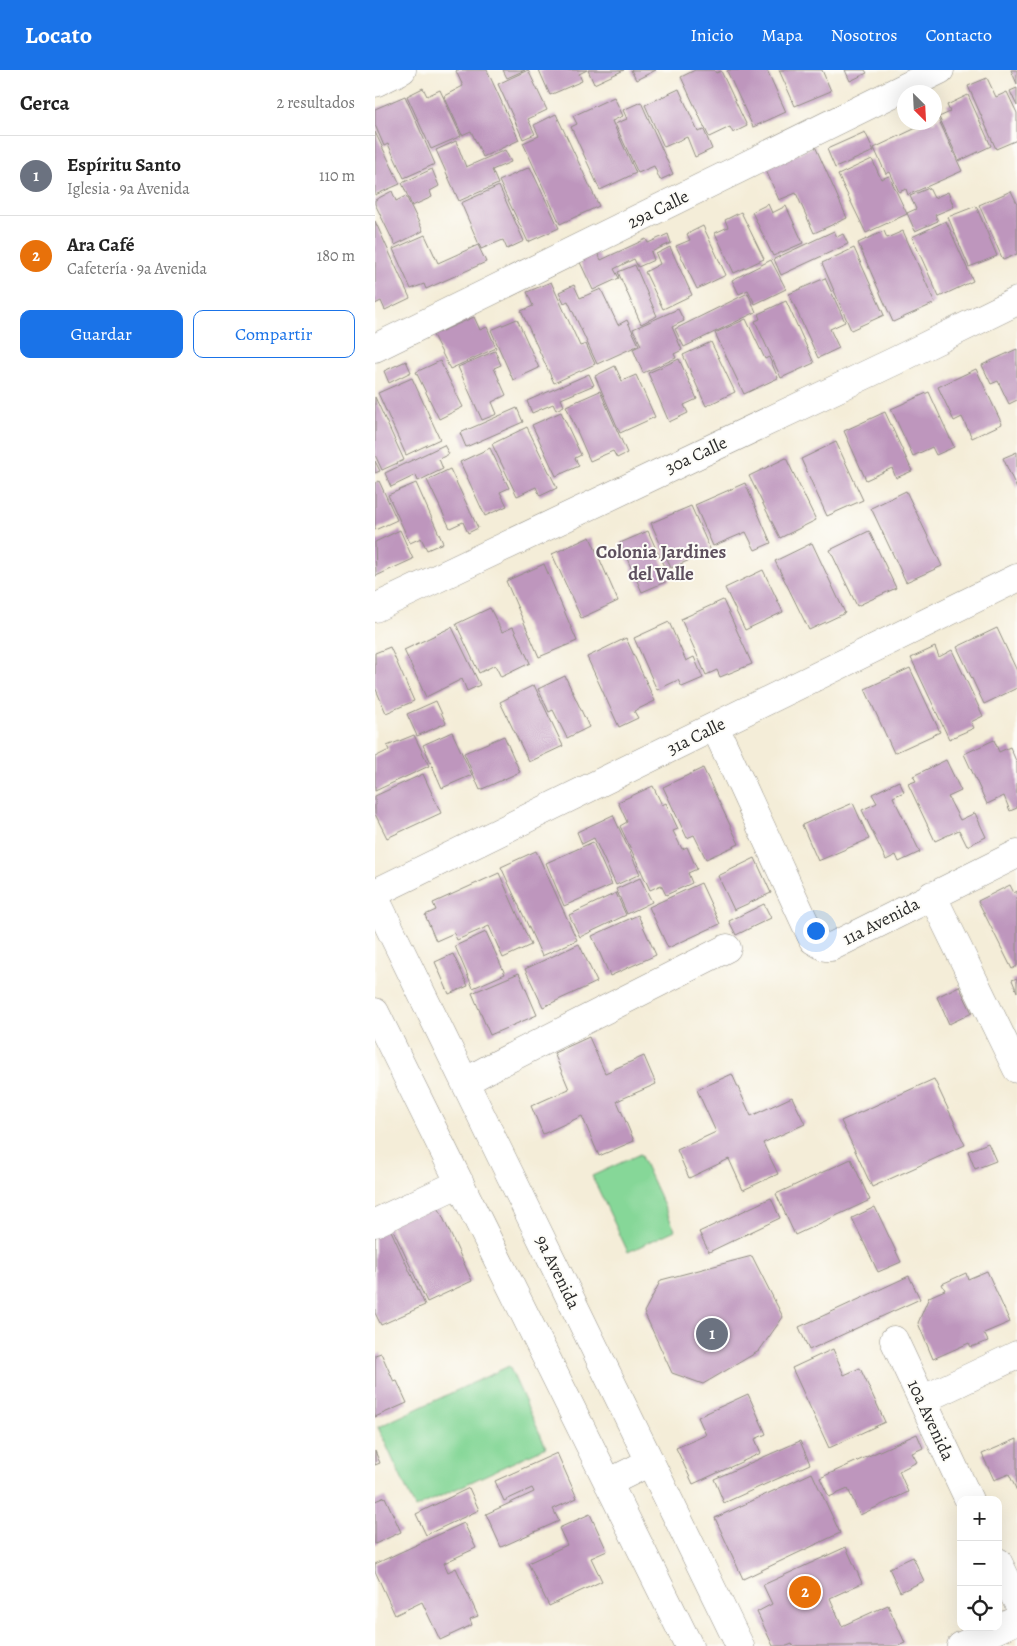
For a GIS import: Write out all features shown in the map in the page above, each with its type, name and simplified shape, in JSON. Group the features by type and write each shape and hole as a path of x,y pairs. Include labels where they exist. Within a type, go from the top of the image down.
{"street":[{"path":"375,83 402,70"},
{"name":"29a Calle","path":"375,348 940,70"},
{"name":"30a Calle","path":"375,608 895,361 1017,300"},
{"name":"31a Calle","path":"375,893 1017,578"},
{"name":"11a Avenida","path":"715,727 813,940 825,947 831,947 932,895 1017,1069"},
{"path":"932,895 1017,854"},
{"name":"9a Avenida","path":"375,898 740,1646"},
{"path":"465,1082 727,948"},
{"path":"375,1012 689,1646"},
{"path":"375,1223 460,1183"},
{"name":"10a Avenida","path":"893,1340 967,1496"},
{"path":"922,1400 1017,1355"},
{"path":"608,1483 650,1462"},
{"path":"1002,1570 1017,1601"},
{"path":"961,1646 1017,1620"}],"green space":[{"path":"640,1154 675,1230 628,1252 592,1176"},
{"path":"509,1366 546,1447 415,1508 378,1427"}],"building":[{"path":"457,70 487,70 519,140 483,157 471,131 462,135 444,96 463,86"},
{"path":"503,70 525,70 507,78"},
{"path":"528,70 547,110 528,119 535,134 523,139 498,84"},
{"path":"539,70 587,70 579,74 582,81 550,95"},
{"path":"588,70 624,70 594,84"},
{"path":"631,70 656,70 636,80"},
{"path":"695,70 714,70 716,73 721,71 747,126 733,133 730,127 709,137 681,77"},
{"path":"767,70 786,112 753,127 727,71"},
{"path":"779,70 822,70 831,91 795,106"},
{"path":"845,70 865,70 867,73 850,81"},
{"path":"1011,70 1017,70 1017,84"},
{"path":"987,78 996,97 1007,92 1017,113 1017,140 996,149 968,86"},
{"path":"423,88 427,96 440,90 461,136 431,149 407,96"},
{"path":"1017,88 1017,106 1010,91"},
{"path":"679,89 698,132 704,130 712,149 695,157 687,137 664,147 645,105"},
{"path":"968,95 991,146 959,161 942,124 942,116 950,112 947,105"},
{"path":"405,96 435,164 404,178 388,144 384,146 375,125 375,109"},
{"path":"614,97 623,116 612,121 636,173 600,190 571,127 577,124 573,116"},
{"path":"641,102 673,174 660,180 654,166 638,173 615,124 627,119 623,110"},
{"path":"556,114 599,206 560,224 523,143 539,136 534,125"},
{"path":"942,127 962,171 908,195 906,189 899,192 890,172 886,174 874,148 912,130 942,130"},
{"path":"375,132 400,184 375,195"},
{"path":"865,132 874,151 835,168 827,149"},
{"path":"456,141 466,167 505,150 511,162 492,170 498,184 459,201 436,150"},
{"path":"815,146 847,218 814,233 796,193 779,200 765,168"},
{"path":"872,159 881,179 889,176 907,214 866,233 838,175"},
{"path":"530,167 559,228 528,242 499,181"},
{"path":"432,169 439,186 430,191 432,197 412,206 402,183"},
{"path":"499,186 524,241 507,249 503,240 481,249 461,203"},
{"path":"929,188 934,198 948,192 954,207 935,215 938,221 915,231 907,213 916,209 910,196"},
{"path":"392,191 396,201 406,196 423,231 395,245 375,204 375,200"},
{"path":"1011,191 1017,203 1017,254 1003,260 979,205"},
{"path":"768,204 772,213 786,206 803,243 773,256 752,212"},
{"path":"976,206 997,256 969,267 948,217"},
{"path":"741,212 764,259 734,273 715,233 728,227 725,220"},
{"path":"375,221 410,298 385,310 381,301 375,304"},
{"path":"946,221 973,281 939,297 912,237"},
{"path":"703,226 726,275 697,289 676,246 690,240 687,234"},
{"path":"834,231 837,237 843,234 848,244 781,275 774,259"},
{"path":"884,231 887,238 903,231 935,303 893,322 858,243"},
{"path":"668,234 671,243 651,252 654,260 638,267 634,259 614,269 619,278 593,290 579,260 597,252 601,260 646,239 648,243"},
{"path":"425,235 438,263 478,245 486,262 426,289 424,284 411,289 393,249"},
{"path":"670,247 692,295 663,309 645,272 660,264 656,254"},
{"path":"854,248 884,315 851,330 822,263"},
{"path":"771,260 786,289 755,304 748,290 739,294 732,280"},
{"path":"635,265 657,316 641,324 618,272"},
{"path":"825,278 845,322 830,329 839,348 818,358 789,294"},
{"path":"551,282 580,346 586,344 595,364 554,383 521,311 533,306 527,292"},
{"path":"574,285 580,298 601,289 618,325 627,320 639,345 597,364 568,301 564,303 559,292"},
{"path":"748,293 756,312 684,347 675,329"},
{"path":"786,301 814,363 781,378 755,321 760,319 758,314"},
{"path":"678,309 684,321 672,327 682,350 674,354 676,358 643,373 633,349 641,345 633,329"},
{"path":"474,317 480,330 487,327 496,348 450,369 433,335"},
{"path":"517,319 539,368 513,380 491,330"},
{"path":"746,319 765,359 769,357 778,378 744,394 715,333"},
{"path":"711,342 735,392 706,406 683,355"},
{"path":"1017,349 1017,400 1009,404 998,381 991,384 982,365"},
{"path":"495,351 501,365 494,368 506,395 492,402 497,414 482,420 458,367"},
{"path":"679,359 697,399 684,405 688,413 669,422 648,373"},
{"path":"406,361 411,372 389,383 384,371"},
{"path":"440,361 463,407 439,419 416,372"},
{"path":"615,366 622,381 636,375 655,417 620,433 595,376"},
{"path":"976,369 1002,424 972,438 962,417 954,421 938,387"},
{"path":"589,374 594,385 561,399 564,406 556,410 553,404 532,413 527,401"},
{"path":"412,378 440,439 406,455 378,393"},
{"path":"600,391 627,453 617,458 613,451 590,461 566,406"},
{"path":"929,392 954,447 936,455 932,447 913,456 891,409"},
{"path":"375,397 404,460 382,470 375,455"},
{"path":"517,408 523,422 466,447 460,433"},
{"path":"561,412 581,455 575,458 579,466 556,476 532,425"},
{"path":"885,412 912,471 896,478 892,468 866,480 844,431"},
{"path":"527,427 557,488 540,496 536,487 517,496 492,444"},
{"path":"836,442 863,500 827,516 801,459"},
{"path":"444,445 449,454 439,459 443,469 418,481 416,475 391,487 385,473"},
{"path":"490,448 509,488 500,492 507,506 485,516 460,462"},
{"path":"1017,452 1017,489 1003,458"},
{"path":"786,458 816,520 780,538 749,476"},
{"path":"375,461 380,471 375,473"},
{"path":"450,469 478,528 468,533 463,522 450,528 427,480"},
{"path":"379,481 397,520 375,530 375,483"},
{"path":"416,483 443,543 427,550 421,538 410,543 388,495"},
{"path":"745,483 771,543 755,550 746,532 713,546 695,505"},
{"path":"906,491 942,566 906,582 871,508"},
{"path":"691,506 711,551 671,568 651,523"},
{"path":"400,530 413,559 376,576 375,542"},
{"path":"648,531 670,580 642,592 620,543"},
{"path":"869,531 896,588 857,606 830,550"},
{"path":"590,537 618,601 581,618 552,554"},
{"path":"812,543 845,613 809,630 775,561"},
{"path":"544,564 577,641 539,657 506,581"},
{"path":"763,570 783,612 745,630 725,588"},
{"path":"723,600 752,664 720,677 717,670 706,675 681,619"},
{"path":"490,608 502,632 513,627 530,663 501,677 495,665 479,673 456,624"},
{"path":"669,622 686,661 694,657 703,678 682,687 678,680 657,690 634,638"},
{"path":"452,627 480,685 467,691 462,679 426,697 404,650"},
{"path":"997,628 1017,671 1017,688 984,704 957,647"},
{"path":"626,638 655,701 634,711 638,718 619,727 587,657"},
{"path":"390,647 414,701 386,713 375,687 375,653"},
{"path":"935,647 939,657 952,650 983,716 971,722 974,728 949,739 911,658"},
{"path":"910,668 940,732 894,753 865,689"},
{"path":"565,676 589,727 567,738 553,710 549,712 538,689"},
{"path":"534,685 563,746 529,762 500,702"},
{"path":"436,701 446,723 417,736 407,714"},
{"path":"452,732 472,775 442,788 423,745"},
{"path":"414,735 429,766 375,791 375,757 389,750 387,746"},
{"path":"504,736 520,772 480,790 464,753"},
{"path":"994,740 999,752 1010,747 1017,763 1017,808 1010,811 1004,796 987,804 964,754"},
{"path":"946,760 961,791 948,797 960,820 975,813 986,837 967,846 959,830 935,841 908,784 916,781 913,776"},
{"path":"703,768 739,844 706,859 694,835 687,838 663,787"},
{"path":"423,774 441,813 387,838 375,814 375,796"},
{"path":"899,781 904,792 893,797 920,852 899,862 896,855 886,860 862,810 877,803 872,794"},
{"path":"653,786 662,805 666,803 678,829 673,831 682,849 687,847 697,869 688,873 692,883 666,895 661,885 650,890 620,826 627,822 618,802"},
{"path":"853,803 869,839 818,861 802,825"},
{"path":"613,815 640,874 616,885 594,838 582,844 577,832"},
{"path":"593,842 612,885 564,906 546,863"},
{"path":"536,851 577,940 542,956 501,867"},
{"path":"755,858 771,893 734,910 718,876"},
{"path":"499,873 531,945 503,958 489,926 457,940 454,933 436,941 425,915 436,910 433,903"},
{"path":"640,878 652,902 627,914 616,889"},
{"path":"701,883 720,924 668,948 649,907"},
{"path":"1010,885 1014,893 1017,891 1017,966 1012,969 978,901"},
{"path":"616,893 626,915 580,937 569,915"},
{"path":"764,904 771,918 736,935 729,921"},
{"path":"638,915 656,955 610,976 592,936"},
{"path":"486,932 505,974 473,988 455,946"},
{"path":"579,944 597,982 543,1007 525,969"},
{"path":"453,954 468,986 449,994 435,962"},
{"path":"519,973 537,1015 490,1035 472,993"},
{"path":"1017,978 1017,992 1012,980"},
{"path":"959,986 972,1013 949,1024 937,997"},
{"path":"589,1037 605,1073 644,1056 656,1084 617,1101 634,1141 599,1156 582,1116 543,1134 531,1106 569,1089 554,1053"},
{"path":"732,1074 751,1116 792,1097 805,1124 763,1143 778,1174 743,1190 729,1159 689,1178 677,1150 716,1132 697,1090"},
{"path":"934,1079 965,1145 872,1187 841,1121"},
{"path":"988,1143 996,1161 975,1169 968,1151"},
{"path":"851,1159 870,1200 795,1235 776,1194"},
{"path":"771,1198 780,1218 709,1252 699,1232"},
{"path":"435,1200 472,1281 427,1302 389,1221"},
{"path":"875,1207 901,1262 878,1272 852,1218"},
{"path":"388,1224 425,1305 381,1325 375,1313 375,1230"},
{"path":"752,1256 783,1317 759,1351 703,1384 672,1373 644,1312 661,1280"},
{"path":"987,1271 1010,1322 984,1333 988,1341 971,1347 969,1343 933,1359 918,1323 929,1297 945,1290 942,1284 966,1273 968,1279"},
{"path":"909,1276 920,1299 809,1350 799,1327"},
{"path":"833,1349 844,1375 860,1368 885,1422 829,1448 792,1368"},
{"path":"381,1353 394,1382 397,1381 407,1403 375,1417 375,1355"},
{"path":"748,1394 766,1434 755,1439 761,1453 693,1484 676,1448 706,1435 698,1417"},
{"path":"917,1434 923,1448 912,1453 917,1462 899,1471 908,1492 860,1515 848,1489 829,1497 820,1478"},
{"path":"1017,1439 1017,1491 1009,1474 994,1480 982,1454"},
{"path":"800,1441 810,1464 724,1503 714,1479"},
{"path":"375,1451 380,1463 375,1465"},
{"path":"557,1453 577,1498 553,1509 559,1521 501,1547 486,1514 534,1492 532,1488 504,1501 495,1481"},
{"path":"812,1473 840,1533 743,1579 715,1518"},
{"path":"469,1488 479,1510 426,1535 416,1514"},
{"path":"385,1497 401,1532 375,1544 375,1501"},
{"path":"590,1514 607,1551 591,1558 602,1581 549,1606 528,1563 567,1545 559,1528"},
{"path":"464,1523 476,1548 444,1563 448,1572 456,1568 478,1616 470,1619 472,1625 440,1640 422,1602 395,1615 375,1571 375,1564"},
{"path":"846,1547 862,1583 830,1598 842,1626 888,1605 905,1643 898,1646 793,1646 792,1644 773,1646 757,1612 772,1604 763,1585"},
{"path":"913,1557 924,1581 900,1592 889,1568"}],"place":[{"name":"Espíritu Santo","path":"712,1334"},
{"name":"Ara Café","path":"805,1592"}],"district":[{"name":"Colonia Jardines del Valle","path":"661,562"}]}
